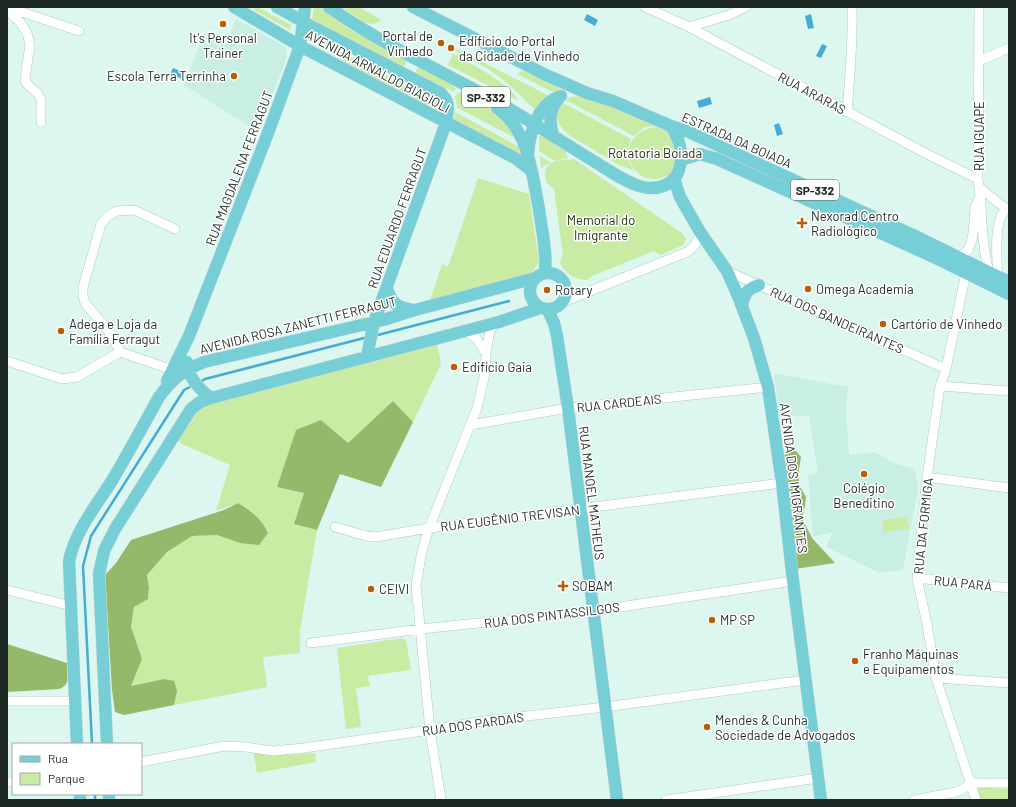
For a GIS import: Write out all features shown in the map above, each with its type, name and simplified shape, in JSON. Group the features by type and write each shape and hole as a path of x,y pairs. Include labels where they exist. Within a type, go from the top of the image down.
{"main road":[{"name":"AVENIDA ARNALDO BIAGIOLI","path":"234,7 246,11 300,46 322,58 515,158 532,171"},
{"name":"AVENIDA ARNALDO BIAGIOLI","path":"277,7 302,26 439,92"},
{"name":"RUA MAGDALENA FERRAGUT","path":"159,397 190,336 268,133 300,46 305,7"},
{"name":"SP-332","path":"329,7 354,24 419,61 535,124 618,176 643,187 658,188 674,179"},
{"name":"SP-332","path":"413,7 530,68 587,93 613,101 671,126"},
{"path":"302,26 305,37 322,58"},
{"path":"410,77 411,70 419,61"},
{"path":"462,83 502,111 512,122 528,155 546,250 540,275"},
{"name":"RUA EDUARDO FERRAGUT","path":"367,356 374,322 446,123 448,106 447,100 439,92"},
{"path":"528,155 530,136 544,106 553,98 587,93"},
{"path":"553,136 550,124 550,115 554,104 561,96"},
{"path":"671,126 680,144 681,160 680,170 674,179"},
{"name":"ESTRADA DA BOIADA","path":"671,126 689,132 784,175 1009,282"},
{"name":"ESTRADA DA BOIADA","path":"681,160 700,154 717,159 966,272 1009,294"},
{"name":"AVENIDA DOS IMIGRANTES","path":"674,179 680,197 700,232 727,271 742,305 754,338 768,387 782,484 792,581 821,800"},
{"path":"107,743 99,574 104,551 115,529 191,409 200,402 211,398 558,306 563,302 566,293 565,283 558,275 554,273 540,275 532,282 530,294 535,304 544,309"},
{"name":"AVENIDA ROSA ZANETTI FERRAGUT","path":"77,743 71,606 71,549 168,384 187,369 204,362 374,322 540,275"},
{"path":"742,305 744,295 752,287 759,285"},
{"path":"387,289 391,300 399,307 415,310"},
{"name":"RUA MANOEL MATHEUS","path":"544,309 554,323 568,408 617,800"},
{"name":"RUA MAGDALENA FERRAGUT","path":"187,369 187,355 190,336"},
{"path":"187,369 192,380 211,398"}],"street":[{"name":"RUA ARARAS","path":"645,7 689,27 927,154 1008,208"},
{"path":"689,27 729,16 746,7"},
{"path":"847,112 852,63 852,7"},
{"name":"RUA IGUAPE","path":"968,250 973,234 975,207 979,188 979,7"},
{"path":"7,9 79,31"},
{"path":"7,9 20,22 27,33 30,45 25,78 26,84 38,94 41,100 41,122"},
{"path":"979,62 1009,48"},
{"path":"979,188 982,207 985,257 993,275"},
{"path":"993,275 997,262 998,222 1002,214 1008,208"},
{"path":"175,228 134,210 117,211 108,216 100,224 83,287 83,295 85,303 111,334 120,352 173,370 187,369"},
{"path":"563,302 687,252 694,247 698,241 700,232"},
{"path":"958,257 968,250 997,262"},
{"name":"RUA DOS BANDEIRANTES","path":"727,271 946,370"},
{"name":"RUA DA FORMIGA","path":"966,272 946,370 940,386 927,477 917,578 928,624 936,678 976,800"},
{"path":"441,800 430,730 416,585 422,551 429,528 477,408 485,373 486,354 492,327 499,322"},
{"path":"466,330 477,339 486,354"},
{"path":"7,362 62,379 77,377 120,352"},
{"path":"940,386 1009,391"},
{"name":"RUA CARDEAIS","path":"471,425 568,408 768,387"},
{"path":"927,477 1009,488"},
{"name":"RUA EUGÊNIO TREVISAN","path":"335,526 366,536 376,537 429,528 782,484"},
{"name":"RUA PARÁ","path":"917,578 1009,588"},
{"name":"RUA DOS PINTASSILGOS","path":"311,643 421,629 593,611 792,581"},
{"path":"7,590 71,606"},
{"path":"936,678 1009,683"},
{"name":"RUA DOS PARDAIS","path":"142,762 224,746 246,746 273,751 304,748 484,721 605,707 805,680"},
{"path":"7,701 75,700"},
{"path":"666,800 818,778"},
{"path":"914,800 956,792 970,783 1009,783"}],"shaded area":[{"name":"Escola Terra Terrinha","path":"236,19 285,47 287,53 286,60 258,132 184,85 203,36 225,44"},
{"name":"Colégio Beneditino","path":"774,373 848,386 846,412 849,455 875,452 895,464 915,469 918,489 903,570 880,573 826,547 833,532 813,537 808,475 818,473 809,416 779,416"}],"green space":[{"path":"254,7 257,7 291,25 290,30 254,10"},
{"path":"314,7 319,7 349,29 407,60 406,63 403,67 388,61 312,19"},
{"path":"342,7 359,7 382,20 373,24 365,23"},
{"path":"326,44 441,105 437,110 433,109 344,64 345,62 325,45"},
{"path":"453,47 549,96 537,112 501,78 452,49"},
{"path":"453,54 499,81 514,94 519,101 448,65"},
{"path":"421,68 450,83 456,89 453,92 447,88 445,90 417,75 416,70"},
{"path":"526,69 565,87 553,92 517,74"},
{"path":"459,92 499,114 517,139 458,108 455,97"},
{"path":"580,96 596,100 655,126 645,127 634,136 566,100 571,97"},
{"path":"563,103 631,139 628,148 628,155 634,171 617,164 569,135 559,124 557,116"},
{"path":"455,112 521,148 523,156 454,120"},
{"name":"Rotatoria Boiada","path":"657,127 666,130 680,149 671,173 661,178 649,179 640,175 633,167 629,158 630,148 634,138 643,131"},
{"path":"539,136 552,141 561,147 567,154 568,158 555,161 539,151"},
{"path":"540,156 551,163 545,165 541,169"},
{"name":"Memorial do Imigrante","path":"574,159 683,234 686,239 683,245 661,255 654,251 592,276 587,280 578,279 567,273 560,262 563,255 554,189 546,182 545,172 551,163"},
{"path":"478,178 529,194 539,261 531,273 430,300 442,264 448,267"},
{"path":"437,344 441,364 413,422 393,401 348,443 321,420 278,487 304,493 294,524 317,530 300,631 300,653 263,657 267,687 174,705 177,691 164,679 131,686 142,659 131,627 134,607 148,599 149,588 147,575 167,552 192,536 217,535 240,543 268,533 266,528 256,516 238,503 216,511 230,465 180,443 178,437 195,412 204,405"},
{"path":"393,401 413,422 381,487 340,474 317,530 294,524 304,493 277,487 296,430 321,420 348,443"},
{"path":"790,451 796,451 801,457 799,485 806,497 802,518 812,538 835,563 795,569 782,456"},
{"path":"238,503 256,516 266,528 268,533 259,545 240,543 217,535 192,536 167,552 147,575 149,588 148,599 134,607 131,627 142,659 131,686 164,679 174,681 177,691 174,705 124,715 115,712 112,690 105,575 116,563 131,540 224,510"},
{"path":"908,517 909,529 883,532 883,520"},
{"path":"402,638 406,640 411,670 368,676 370,686 356,688 361,727 346,729 337,648"},
{"path":"7,644 67,663 68,679 65,685 59,689 7,692"},
{"path":"253,750 290,755 315,753 316,762 257,773"},
{"path":"976,787 1009,789 1009,800 981,800"}],"water":[{"path":"587,14 598,20 595,26 584,20"},
{"path":"811,14 814,28 808,29 805,16"},
{"path":"822,44 827,46 821,58 816,56"},
{"path":"173,68 185,73 183,79 170,74"},
{"path":"710,97 712,104 699,108 697,101"},
{"path":"779,123 783,134 777,136 774,125"}],"waterway":[{"path":"374,336 509,301"},
{"path":"199,383 205,379 368,337"},
{"path":"92,743 83,566 91,536 184,390 192,386"},
{"path":"95,795 95,800"}],"place":[{"name":"It's Personal Trainer","path":"223,24"},
{"name":"Portal de Vinhedo","path":"441,43"},
{"name":"Edifício do Portal da Cidade de Vinhedo","path":"451,48"},
{"name":"Escola Terra Terrinha","path":"234,76"},
{"name":"Nexorad Centro Radiológico","path":"802,223"},
{"name":"Omega Academia","path":"808,289"},
{"name":"Rotary","path":"547,290"},
{"name":"Cartório de Vinhedo","path":"883,324"},
{"name":"Adega e Loja da Família Ferragut","path":"61,331"},
{"name":"Edifício Gaia","path":"454,367"},
{"name":"Colégio Beneditino","path":"864,474"},
{"name":"SOBAM","path":"563,586"},
{"name":"CEIVI","path":"371,589"},
{"name":"MP SP","path":"712,620"},
{"name":"Franho Máquinas e Equipamentos","path":"855,661"},
{"name":"Mendes & Cunha Sociedade de Advogados","path":"707,727"}]}
